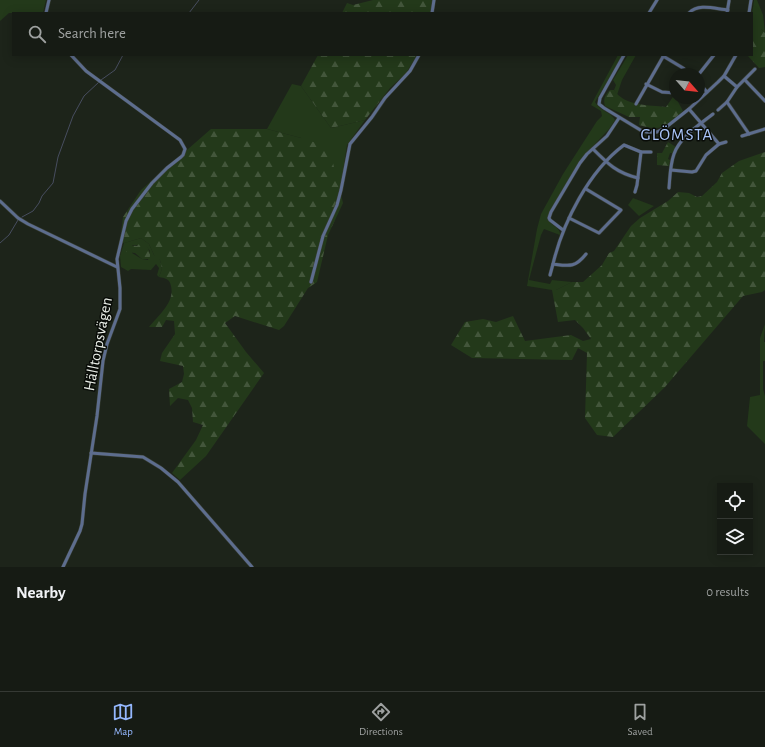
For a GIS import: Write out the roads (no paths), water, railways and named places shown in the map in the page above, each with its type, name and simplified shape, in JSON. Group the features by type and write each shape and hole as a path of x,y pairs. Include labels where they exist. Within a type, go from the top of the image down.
{"street":[{"path":"46,12 49,0"},
{"path":"432,12 434,0"},
{"path":"650,12 657,0"},
{"path":"749,12 751,0"},
{"path":"690,12 701,7 727,12 729,1"},
{"name":"Hälltorpsvägen","path":"63,567 81,528 103,361 107,344 120,309 120,288 117,267 119,247 126,221 152,183 183,155 184,149 180,140 86,71 72,56"},
{"path":"311,282 323,236 341,190 350,144 385,98 410,71 418,56"},
{"path":"623,56 598,102 619,118 642,131 647,132 657,132 665,128 689,109 724,76 735,56"},
{"path":"636,104 646,84 663,56"},
{"path":"665,56 683,68"},
{"path":"704,68 713,56"},
{"path":"718,110 727,102 737,87 755,69"},
{"path":"724,76 737,87"},
{"path":"745,80 765,101"},
{"path":"646,84 662,92 669,93"},
{"path":"727,102 749,134"},
{"path":"689,109 719,144"},
{"path":"669,188 672,159 675,150 685,137 713,114"},
{"path":"563,230 551,222 549,218 550,215 577,168 609,133 619,118"},
{"path":"742,136 765,129"},
{"path":"671,170 696,171 706,155 719,144 726,142"},
{"path":"550,275 563,230 596,173 624,145 641,152 651,152"},
{"path":"593,149 606,162 620,172 638,178"},
{"path":"635,192 641,152"},
{"path":"586,189 621,210"},
{"path":"0,201 18,218 28,224 117,267"},
{"path":"569,218 599,233 625,206"},
{"path":"553,264 569,266 574,265 580,262 586,254"},
{"path":"91,453 140,456 148,459 161,468 178,482 252,567"}],"waterway":[{"path":"190,12 199,0"},
{"path":"101,80 115,70 122,56"},
{"path":"22,217 33,211 42,196 53,183 58,157 73,116 84,96 99,82"},
{"path":"0,243 9,235 18,220"}],"district":[{"name":"GLÖMSTA","path":"677,134"}]}
